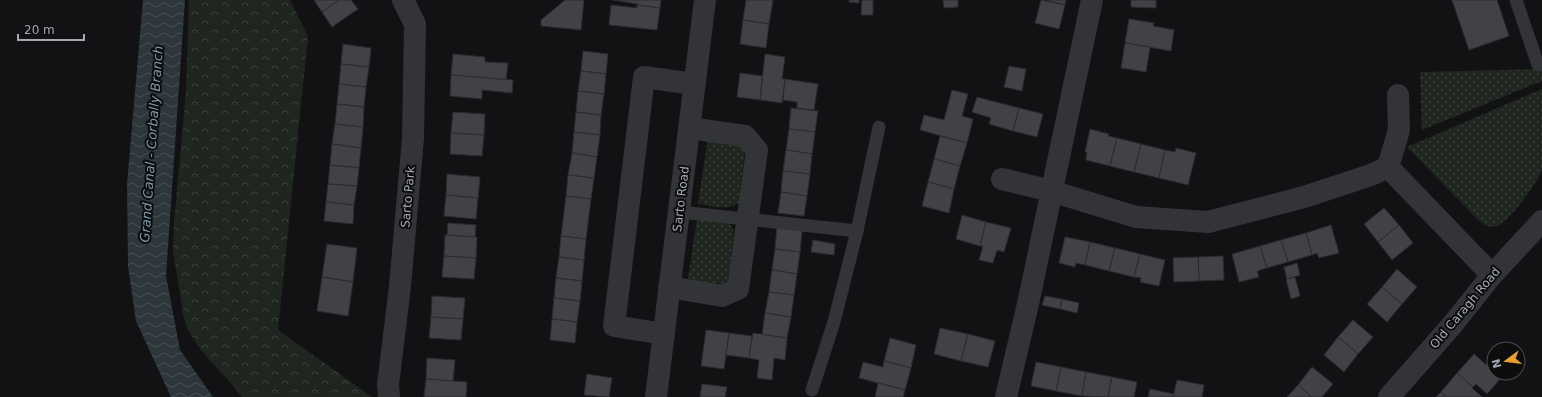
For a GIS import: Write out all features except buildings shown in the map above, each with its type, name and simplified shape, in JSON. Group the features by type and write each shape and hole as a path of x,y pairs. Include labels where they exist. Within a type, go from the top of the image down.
{"street":[{"name":"Sarto Park","path":"389,397 388,385 400,286 413,130 415,24 403,0"},
{"name":"Sarto Road","path":"656,397 705,0"},
{"path":"1006,397 1092,0"},
{"path":"664,334 614,326 644,77 694,84"},
{"path":"1002,179 1051,191 1136,217 1208,222 1304,196 1370,175 1388,167 1399,130 1398,95"},
{"path":"670,288 722,296 738,289 757,150 745,136 689,128"},
{"path":"1388,167 1492,275"},
{"name":"Old Caragh Road","path":"1389,397 1453,324 1492,275 1542,221"}],"lane":[{"path":"1516,0 1538,64 1542,63"},
{"path":"812,390 834,322 857,232 879,127"},
{"path":"680,212 857,232"}],"green space":[{"path":"189,0 290,0 308,36 278,330 372,397 242,397 202,350 189,330 184,319 173,251 186,91"},
{"path":"1542,69 1542,81 1422,130 1420,72"},
{"path":"1542,89 1542,170 1516,210 1497,226 1487,226 1479,221 1407,147"},
{"path":"708,137 738,141 745,150 739,202 730,207 698,204"},
{"path":"697,218 724,221 732,226 734,231 728,283 724,287 687,285"}],"water":[{"name":"Grand Canal - Corbally Branch","path":"143,0 185,0 166,276 180,350 213,397 171,397 136,321 128,266 127,184"}]}
